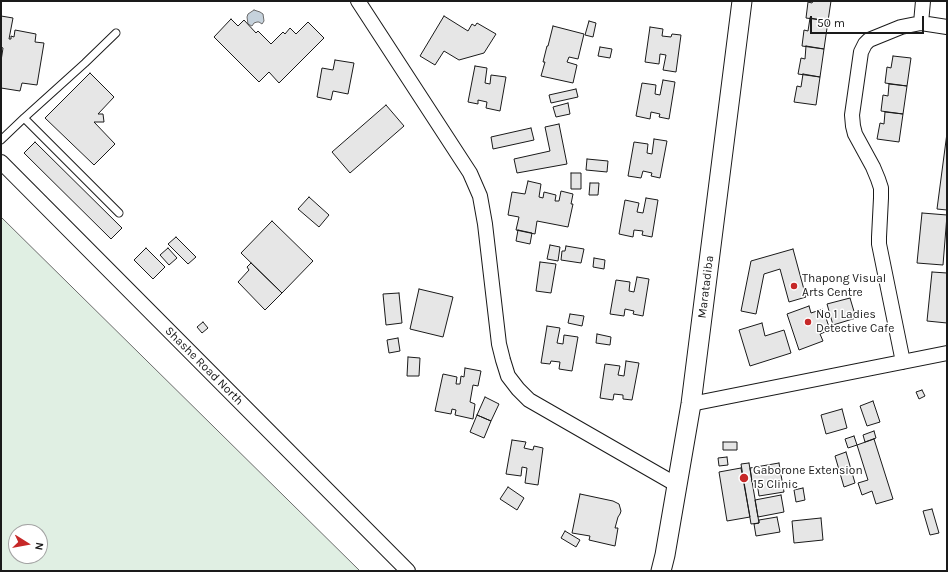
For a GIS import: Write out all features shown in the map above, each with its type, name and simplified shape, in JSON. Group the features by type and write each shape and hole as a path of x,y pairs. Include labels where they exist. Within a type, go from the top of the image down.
{"street":[{"path":"358,1 470,173 480,196 485,224 499,344 508,376 529,400 677,485"},
{"name":"Maratadiba","path":"662,571 691,404 742,1"},
{"path":"921,23 922,1"},
{"path":"903,362 878,238 881,188 873,167 855,134 852,115 861,52 869,40 901,27 921,23 947,27"},
{"name":"Shashe Road North","path":"1,162 408,571"},
{"path":"691,404 947,353"}],"lane":[{"path":"1,140 116,33"},
{"path":"24,118 118,213"}],"green space":[{"path":"1,217 360,571 1,571"}],"shaded area":[{"path":"254,10 263,14 264,21 262,24 259,22 254,23 252,26 248,24 247,17 248,14"}],"building":[{"path":"813,1 831,1 828,21 806,18 808,2 812,3"},
{"path":"1,16 13,18 9,39 11,39 11,36 14,37 15,30 36,34 35,42 44,43 37,85 22,83 20,91 1,88 1,61 3,48 1,47"},
{"path":"444,16 468,31 472,24 475,26 477,23 496,34 484,53 459,60 444,51 435,65 420,56"},
{"path":"810,18 828,21 824,49 802,46 804,30 808,31"},
{"path":"231,19 238,26 244,20 256,33 258,31 271,44 283,32 285,34 290,28 296,34 308,22 324,38 279,83 269,72 259,82 214,37"},
{"path":"589,21 596,23 593,37 585,35"},
{"path":"553,26 584,34 578,59 569,57 567,62 577,65 573,83 541,76 545,62 543,62"},
{"path":"650,27 663,29 662,36 671,37 672,34 681,35 676,72 663,70 666,55 660,54 659,64 645,62"},
{"path":"806,46 824,49 820,77 798,74 801,58 805,59"},
{"path":"600,47 612,49 610,58 598,56"},
{"path":"893,56 911,58 907,86 885,83 887,67 891,68"},
{"path":"335,60 354,63 348,94 333,91 331,100 317,97 322,68 333,70"},
{"path":"475,66 487,68 485,83 490,84 491,75 506,77 500,111 486,108 487,102 478,100 478,104 468,102"},
{"path":"90,73 114,97 98,114 103,114 104,122 94,122 115,144 94,165 45,118"},
{"path":"803,74 820,77 816,105 794,102 797,86 801,87"},
{"path":"663,80 675,82 669,119 659,117 660,114 651,112 650,119 636,116 642,83 656,85 655,94 660,95"},
{"path":"889,84 907,86 903,114 881,111 883,95 888,96"},
{"path":"576,89 578,97 551,103 549,95"},
{"path":"568,103 570,114 556,117 553,107"},
{"path":"386,105 404,126 350,173 332,152"},
{"path":"885,112 903,114 899,142 877,139 880,123 884,124"},
{"path":"559,124 567,164 517,173 514,159 550,151 545,127"},
{"path":"531,128 534,140 493,149 491,137"},
{"path":"947,133 947,210 937,209"},
{"path":"654,139 667,141 660,178 651,176 652,173 643,171 641,178 628,176 634,142 648,144 647,153 652,154"},
{"path":"35,142 122,228 111,239 24,153"},
{"path":"587,159 608,161 607,172 586,170"},
{"path":"571,173 581,173 581,189 571,189"},
{"path":"528,181 541,184 539,197 543,198 544,192 556,195 555,201 559,201 561,191 573,194 571,204 573,204 568,227 537,221 535,234 516,230 519,217 508,215 512,192 525,194"},
{"path":"590,183 599,183 598,195 589,195"},
{"path":"309,197 329,215 319,227 298,209"},
{"path":"646,198 658,200 652,237 642,235 643,231 634,230 633,237 619,234 625,200 639,203 637,212 643,213"},
{"path":"922,213 947,215 943,265 917,263"},
{"path":"272,221 313,261 282,293 241,253"},
{"path":"518,230 532,233 530,244 516,241"},
{"path":"176,237 196,257 188,264 168,244"},
{"path":"550,245 560,247 558,261 547,259"},
{"path":"566,246 584,249 581,263 561,260 562,251 565,251"},
{"path":"146,248 165,267 153,279 134,260"},
{"path":"168,248 177,258 169,265 160,255"},
{"name":"Thapong Visual Arts Centre","path":"793,249 806,297 789,302 780,269 764,274 756,314 741,311 751,261"},
{"path":"594,258 605,260 604,269 593,267"},
{"path":"540,262 556,264 551,293 536,291"},
{"path":"251,263 282,293 265,310 238,282 249,270 247,267"},
{"path":"932,272 947,273 947,323 927,321"},
{"path":"637,277 649,279 643,316 633,314 634,311 625,309 624,316 610,314 616,280 630,282 629,291 634,292"},
{"path":"419,289 453,297 443,337 410,329"},
{"path":"399,293 402,323 386,325 383,294"},
{"path":"850,298 856,318 833,325 827,304"},
{"name":"No 1 Ladies Detective Cafe","path":"809,306 811,313 823,309 830,330 820,334 823,341 799,350 787,314"},
{"path":"570,314 584,316 582,326 568,323"},
{"path":"203,322 208,328 202,333 197,327"},
{"path":"762,323 765,336 784,330 791,353 750,366 739,330"},
{"path":"547,326 560,328 557,343 563,344 564,335 578,337 572,371 559,369 560,362 551,361 550,364 541,363"},
{"path":"597,334 611,337 610,345 596,343"},
{"path":"398,338 400,351 389,353 387,340"},
{"path":"408,357 420,358 419,376 407,376"},
{"path":"626,361 639,363 632,400 623,399 623,395 614,394 613,400 600,398 605,364 620,366 618,375 624,376"},
{"path":"465,368 481,371 478,386 473,385 470,402 475,404 473,419 455,415 456,410 452,409 451,414 435,411 443,374 457,377 456,384 460,384 461,376 464,377"},
{"path":"922,390 925,396 919,399 916,392"},
{"path":"485,397 499,404 491,421 477,415"},
{"path":"873,401 880,422 867,426 860,406"},
{"path":"842,409 847,428 826,434 821,415"},
{"path":"477,415 491,421 484,438 470,432"},
{"path":"874,431 876,438 865,442 863,435"},
{"path":"854,436 857,445 848,448 845,439"},
{"path":"874,439 893,499 876,504 872,491 862,495 858,483 868,480 857,445"},
{"path":"512,440 526,442 524,448 533,450 534,446 543,448 538,485 525,483 527,468 522,467 521,476 506,474"},
{"path":"723,442 737,442 737,450 723,450"},
{"path":"846,452 855,483 844,487 835,456"},
{"path":"727,457 728,465 719,466 718,458"},
{"path":"749,463 759,523 751,524 741,464"},
{"path":"779,463 784,492 759,496 757,482 752,482 750,468"},
{"path":"741,468 750,517 727,521 719,472"},
{"path":"508,487 524,498 517,510 500,499"},
{"path":"803,488 805,500 796,502 794,490"},
{"path":"580,494 613,501 619,504 621,511 615,528 618,528 615,546 589,540 590,536 572,533"},
{"path":"781,495 784,512 758,517 755,500"},
{"path":"932,509 939,533 930,535 923,511"},
{"path":"777,517 780,532 756,536 754,524 759,523 759,520"},
{"path":"821,518 823,540 794,543 792,521"},
{"path":"565,531 580,540 576,547 561,538"}],"place":[{"name":"Thapong Visual Arts Centre","path":"794,286"},
{"name":"No 1 Ladies Detective Cafe","path":"808,322"},
{"name":"Gaborone Extension 15 Clinic","path":"744,478"}]}
